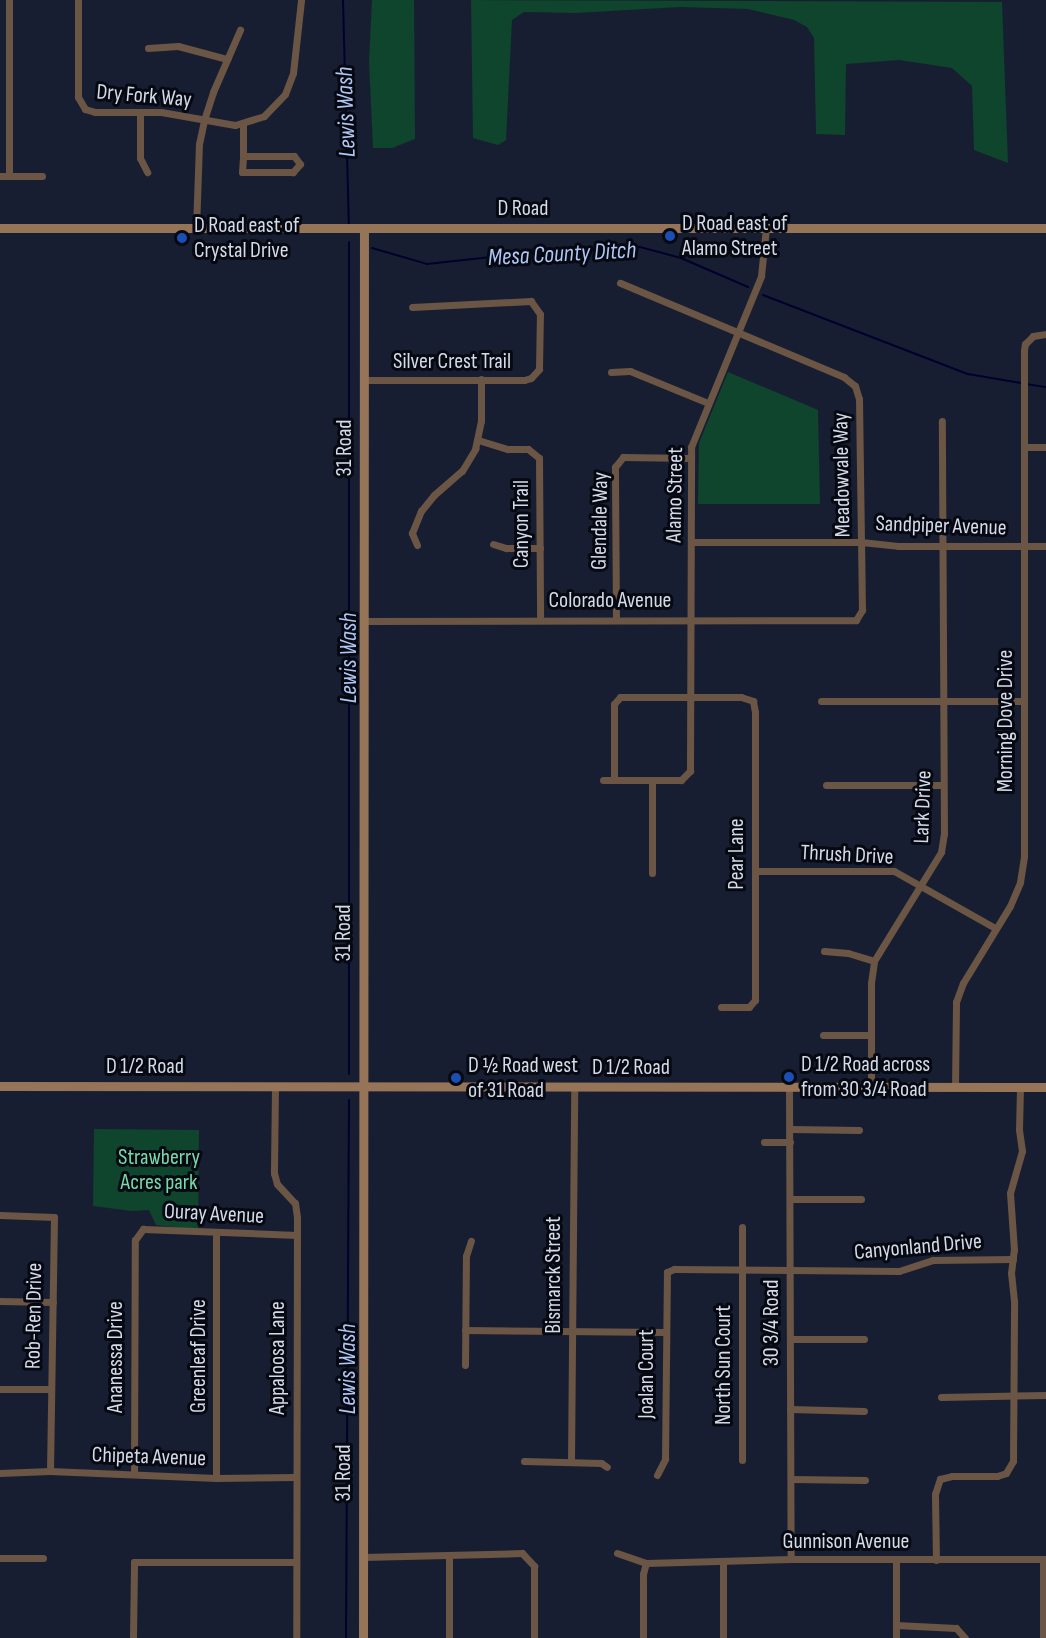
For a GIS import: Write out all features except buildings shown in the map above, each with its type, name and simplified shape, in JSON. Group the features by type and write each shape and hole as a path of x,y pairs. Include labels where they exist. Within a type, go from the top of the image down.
{"street":[{"path":"9,0 9,176"},
{"name":"Dry Fork Way","path":"78,0 80,104 92,112 140,112 243,124"},
{"path":"243,156 294,156 300,164 293,172 242,172 243,124 270,112 289,87 301,0"},
{"path":"0,23 9,23"},
{"path":"196,229 199,144 204,120 240,30"},
{"path":"148,48 178,46 227,59"},
{"path":"0,84 9,84"},
{"path":"0,111 9,111"},
{"path":"140,112 140,158 147,172"},
{"path":"0,176 42,176"},
{"name":"D Road","path":"0,228 1046,228"},
{"name":"Alamo Street","path":"652,780 681,780 687,776 690,768 691,458 693,441 764,266 766,228"},
{"name":"31 Road","path":"363,1638 364,229"},
{"path":"620,283 737,332"},
{"name":"Silver Crest Trail","path":"364,380 524,380 537,373 540,366 540,314 534,303 524,300 412,307"},
{"name":"Meadowvale Way","path":"737,332 844,377 855,386 859,399 862,610 856,620"},
{"name":"Morning Dove Drive","path":"955,1087 956,1002 963,983 1010,906 1020,882 1024,856 1024,350 1028,339 1046,334"},
{"path":"611,372 630,371 708,403"},
{"path":"417,545 412,533 417,517 434,495 462,471 478,440 481,421 481,380"},
{"name":"Lark Drive","path":"871,1087 874,961 941,852 944,834 941,701 942,420"},
{"name":"Canyon Trail","path":"478,440 508,448 528,449 539,458 540,620"},
{"path":"1024,447 1046,447"},
{"name":"Glendale Way","path":"616,619 615,467 623,457 691,458"},
{"name":"Sandpiper Avenue","path":"691,542 861,542 898,546 1046,546"},
{"path":"493,544 506,549 540,549"},
{"name":"Colorado Avenue","path":"365,621 856,620"},
{"path":"614,780 614,704 617,699 622,696 691,697"},
{"name":"Pear Lane","path":"691,697 741,697 753,701 755,1000 752,1006 721,1007"},
{"path":"821,701 1023,701"},
{"path":"603,780 652,780 652,873"},
{"path":"826,785 943,785"},
{"name":"Thrush Drive","path":"755,871 894,871 995,928"},
{"path":"825,951 848,953 874,961"},
{"path":"823,1035 871,1035"},
{"name":"D 1/2 Road","path":"0,1086 1046,1087"},
{"name":"Appaloosa Lane","path":"275,1087 274,1173 277,1184 295,1203 297,1236 297,1638"},
{"name":"Bismarck Street","path":"571,1462 574,1087"},
{"name":"30 3/4 Road","path":"789,1087 791,1559"},
{"path":"936,1560 936,1486 947,1476 997,1476 1006,1473 1012,1461 1013,1333 1010,1193 1022,1151 1019,1129 1020,1087"},
{"path":"790,1129 859,1130"},
{"path":"764,1142 790,1142"},
{"path":"790,1199 861,1199"},
{"name":"Rob-Ren Drive","path":"0,1215 54,1216 50,1471"},
{"name":"North Sun Court","path":"742,1227 742,1461"},
{"name":"Ouray Avenue","path":"135,1240 143,1229 297,1236"},
{"name":"Greenleaf Drive","path":"216,1234 216,1478"},
{"name":"Ananessa Drive","path":"134,1474 135,1240"},
{"path":"465,1365 466,1256 471,1241"},
{"name":"Canyonland Drive","path":"667,1272 674,1269 893,1271 933,1260 1012,1259"},
{"name":"Joalan Court","path":"657,1475 665,1459 664,1332 667,1272"},
{"path":"0,1301 53,1302"},
{"path":"465,1330 664,1332"},
{"path":"790,1339 864,1339"},
{"path":"0,1389 51,1389"},
{"path":"941,1397 1046,1395"},
{"path":"790,1408 864,1411"},
{"path":"524,1461 600,1463 607,1467"},
{"name":"Chipeta Avenue","path":"0,1473 50,1471 216,1478 296,1477"},
{"path":"790,1479 865,1480"},
{"path":"363,1557 522,1553 534,1566 534,1638"},
{"name":"Gunnison Avenue","path":"617,1553 646,1563 791,1559 1044,1559"},
{"path":"449,1555 449,1638"},
{"path":"0,1558 43,1558"},
{"path":"1043,1638 1044,1559"},
{"path":"896,1560 896,1638"},
{"path":"134,1638 134,1562 296,1562"},
{"path":"723,1562 723,1638"},
{"path":"643,1638 643,1574 646,1563"},
{"path":"896,1625 956,1628 965,1638"}],"green space":[{"path":"372,0 414,0 415,139 392,148 373,148 369,60"},
{"path":"471,0 1002,2 1008,163 974,150 972,86 952,68 899,60 846,64 845,135 816,134 814,38 807,27 794,20 748,9 679,7 576,13 524,12 512,20 506,140 498,145 473,138"},
{"path":"728,372 818,410 820,504 698,504 699,443"},
{"name":"Strawberry Acres park","path":"94,1129 199,1130 198,1230 156,1225 149,1210 132,1211 93,1206"}],"waterway":[{"name":"Lewis Wash","path":"343,0 349,225"},
{"name":"Lewis Wash","path":"349,242 349,1074"},
{"name":"Mesa County Ditch","path":"372,248 427,264 528,253 640,247 681,258 748,287"},
{"name":"Mesa County Ditch","path":"763,295 968,374 1021,383"},
{"name":"Mesa County Ditch","path":"1026,384 1046,387"},
{"name":"Lewis Wash","path":"346,1638 349,1100"}],"place":[{"name":"D Road east of Alamo Street","path":"670,236"},
{"name":"D Road east of Crystal Drive","path":"182,238"},
{"name":"D 1/2 Road across from 30 3/4 Road","path":"789,1077"},
{"name":"D ½ Road west of 31 Road","path":"456,1078"}]}
